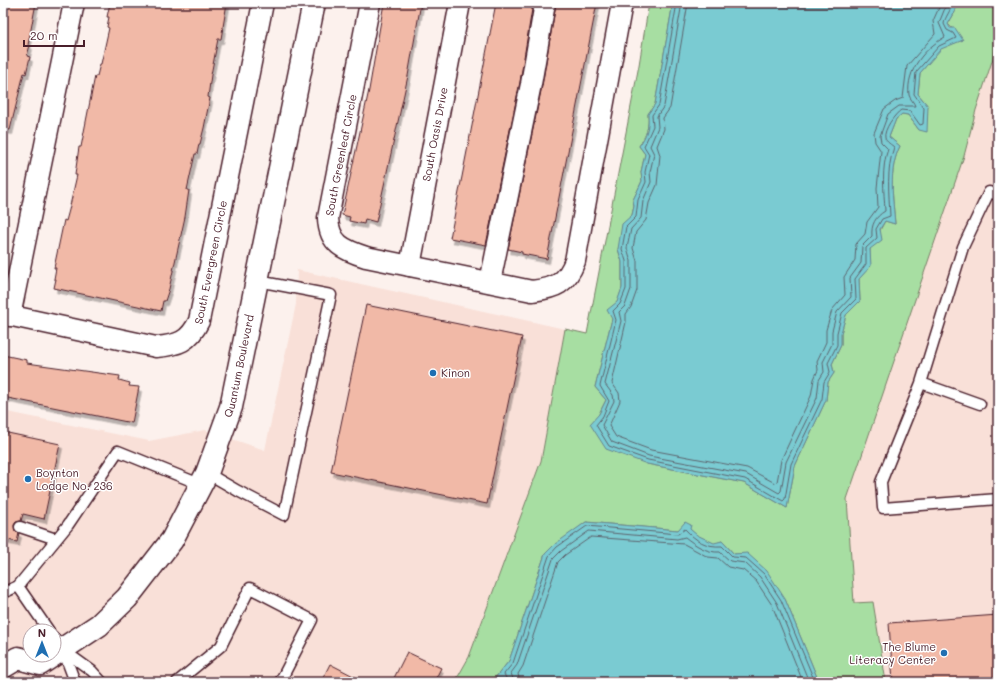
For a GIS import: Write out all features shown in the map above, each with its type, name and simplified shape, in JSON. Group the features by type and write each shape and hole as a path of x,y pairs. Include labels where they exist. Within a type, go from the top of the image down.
{"street":[{"name":"South Evergreen Circle","path":"74,3 6,315 156,347 184,341 194,332 200,314 263,3"},
{"name":"Quantum Boulevard","path":"62,642 99,625 127,598 172,540 204,479 231,407 314,3"},
{"name":"South Greenleaf Circle","path":"370,3 328,218 328,229 339,246 348,251 410,266 532,291 549,289 561,283 570,274 575,261 622,3"},
{"name":"South Oasis Drive","path":"410,266 460,3"},
{"path":"490,282 531,84 545,3"},
{"name":"Quantum Boulevard","path":"3,667 18,658 39,673 46,663"}],"lane":[{"path":"998,195 989,192 963,247 921,383 881,482 883,508 998,499"},
{"path":"3,593 18,586 56,539 118,451 204,479 238,492 284,515 331,295 258,281"},
{"path":"921,383 980,404"},
{"path":"20,527 56,539"},
{"path":"18,586 43,623"},
{"path":"177,682 222,646 250,588 312,620 280,682"},
{"path":"62,647 92,671 102,682"},
{"path":"62,653 75,682"}],"shaded area":[{"path":"998,3 998,682 861,682 838,497"},
{"path":"297,270 565,329 541,461 469,657 455,682 3,682 3,411 149,441 205,430 265,450 296,304"}],"green space":[{"path":"649,3 673,3 655,104 648,114 647,131 639,146 645,154 641,172 642,181 633,200 634,206 632,215 618,249 622,262 622,288 612,319 595,387 606,400 599,414 647,464 744,483 787,508 795,466 826,400 828,382 834,373 832,364 841,345 841,333 846,315 860,301 859,279 870,266 870,249 885,221 895,224 892,184 896,155 900,146 889,137 896,119 902,114 908,115 919,130 928,106 918,94 920,73 941,48 963,40 948,24 955,12 956,3 998,3 998,43 976,110 964,156 847,499 854,603 873,602 886,682 819,682 785,599 741,554 734,554 722,541 714,544 696,535 690,529 678,530 586,522 545,554 509,661 495,678 505,680 504,682 455,682 469,657 541,461 565,329 587,334 639,65"}],"water":[{"path":"673,3 956,3 955,12 948,24 950,28 955,28 963,40 941,49 920,73 918,94 928,106 927,132 919,130 908,115 902,114 896,119 889,137 900,146 896,155 892,184 895,224 885,221 880,229 882,240 870,249 871,266 859,279 860,301 846,315 841,333 841,345 832,364 834,373 828,382 826,400 795,466 787,508 744,483 647,464 606,449 590,424 599,414 606,400 595,387 612,319 607,310 617,302 622,288 622,262 618,249 622,224 632,215 634,206 633,200 642,181 641,172 645,154 639,146 647,131 648,114 655,104"},
{"path":"586,522 678,530 685,522 691,525 690,529 697,535 714,543 722,541 734,554 747,553 767,571 785,599 819,682 504,682 505,680 495,678 509,661 545,554 555,544"}],"building":[{"path":"3,3 36,3 28,45 30,45 27,56 30,57 26,74 24,73 10,130 3,129"},
{"path":"110,3 227,3 221,39 218,39 211,75 208,97 210,98 204,128 197,154 195,154 187,190 189,190 185,217 169,289 165,301 163,301 161,311 54,288 56,268 54,268 64,220 66,221 77,175 75,175 79,147 81,147 95,76 97,76 101,64 109,28 107,27 109,17 107,17"},
{"path":"384,3 421,3 408,76 376,222 365,219 364,224 349,221 350,217 342,215 369,90"},
{"path":"496,3 533,3 520,82 486,245 450,238"},
{"path":"556,3 597,3 547,259 522,254 522,252 508,249 542,86"},
{"name":"Kinon","path":"366,305 522,337 487,504 331,472"},
{"path":"3,355 27,360 27,363 120,376 119,380 130,383 129,386 139,387 132,423 3,397"},
{"name":"Boynton Lodge No. 236","path":"3,432 60,444 44,519 23,514 21,521 16,522 14,525 15,531 19,533 17,542 3,539"},
{"name":"The Blume Literacy Center","path":"998,615 998,682 893,682 889,623"},
{"path":"407,652 441,668 434,682 392,682"},
{"path":"330,664 365,682 321,682"}],"place":[{"name":"Kinon","path":"433,373"},
{"name":"Boynton Lodge No. 236","path":"28,479"},
{"name":"The Blume Literacy Center","path":"944,653"}]}
